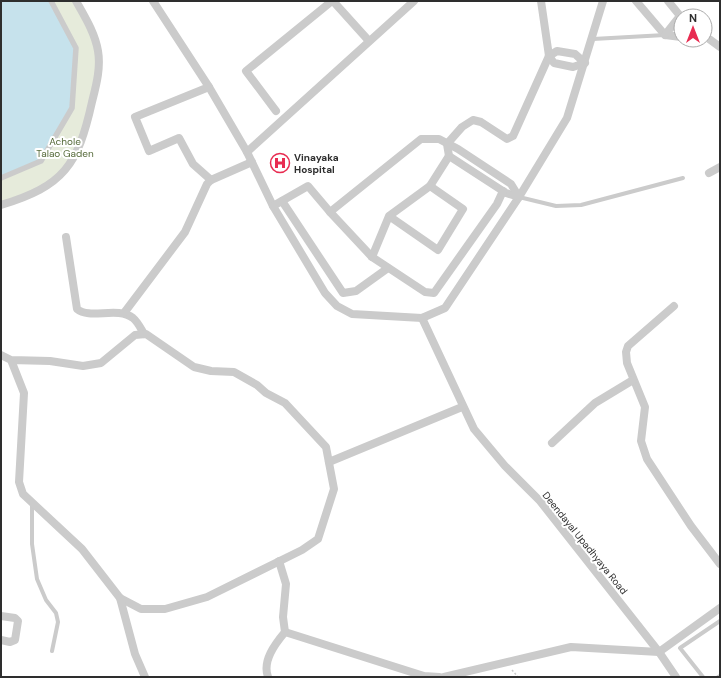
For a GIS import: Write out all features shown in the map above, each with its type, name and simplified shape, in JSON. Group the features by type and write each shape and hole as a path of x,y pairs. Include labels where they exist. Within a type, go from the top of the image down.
{"street":[{"path":"1,178 41,161 72,108 76,48 51,1"},
{"path":"1,205 23,199 48,186 65,171 79,151 98,75 98,52 92,31 76,1"},
{"path":"153,1 209,87 247,152 273,206 325,293 337,306 352,314 422,318 445,308 519,197 567,118 593,39 603,1"},
{"path":"276,111 246,71 333,1 369,41"},
{"path":"247,152 414,1"},
{"path":"541,1 549,56 554,63 570,66 585,63"},
{"path":"636,1 665,35 673,36"},
{"path":"665,35 673,26"},
{"path":"372,257 389,216 430,186 449,156 447,144 462,126 473,120 482,122 507,139 511,139 516,132 549,56 557,51 576,54 585,63"},
{"path":"209,87 135,117 149,150 179,138 193,164 211,180"},
{"path":"330,212 421,139 439,139 458,148 511,184 519,197"},
{"path":"449,156 503,191 519,197"},
{"path":"124,313 185,232 207,184 211,180 252,162"},
{"path":"709,173 720,167"},
{"path":"273,206 308,186 372,257 425,292 434,293 497,204 503,191"},
{"path":"389,216 438,250 463,209 430,186"},
{"path":"282,201 343,293 356,291 388,268"},
{"path":"12,360 24,393 19,482 23,494 82,549 120,598 141,610 165,610 207,597 302,550 318,539 334,489 326,447 285,403 234,372 194,367 144,334 134,319 124,313 80,312 78,309 66,237"},
{"path":"674,306 628,346 626,352 627,363 645,407 641,442 647,459 691,526 720,564"},
{"name":"Deendayal Upadhyaya Road","path":"422,318 462,407 474,429 505,466 540,501 660,652 676,677"},
{"path":"1,355 12,360 50,361 83,366 101,363 135,335 144,334"},
{"path":"552,443 594,404 633,380"},
{"path":"329,462 462,407"},
{"path":"268,677 266,673 271,651 285,632 283,616 286,584 279,561"},
{"path":"120,598 135,654 145,677"},
{"path":"444,677 571,647 660,652 719,611"},
{"path":"1,616 15,618 18,621 15,640 10,642 1,640"},
{"path":"285,632 424,676 439,677"}],"lane":[{"path":"593,39 665,35"},
{"path":"519,197 556,206 581,206 683,178"},
{"path":"32,502 32,544 37,579 46,600 56,613 58,622 52,651"},
{"path":"703,677 680,648 720,621"}],"green space":[{"name":"Achole Talao Gaden","path":"51,1 76,1 92,31 98,75 79,151 48,186 1,205 1,178"}],"water":[{"path":"1,1 51,1 76,48 72,108 41,161 1,178"}],"place":[{"name":"Vinayaka Hospital","path":"280,163"}]}
